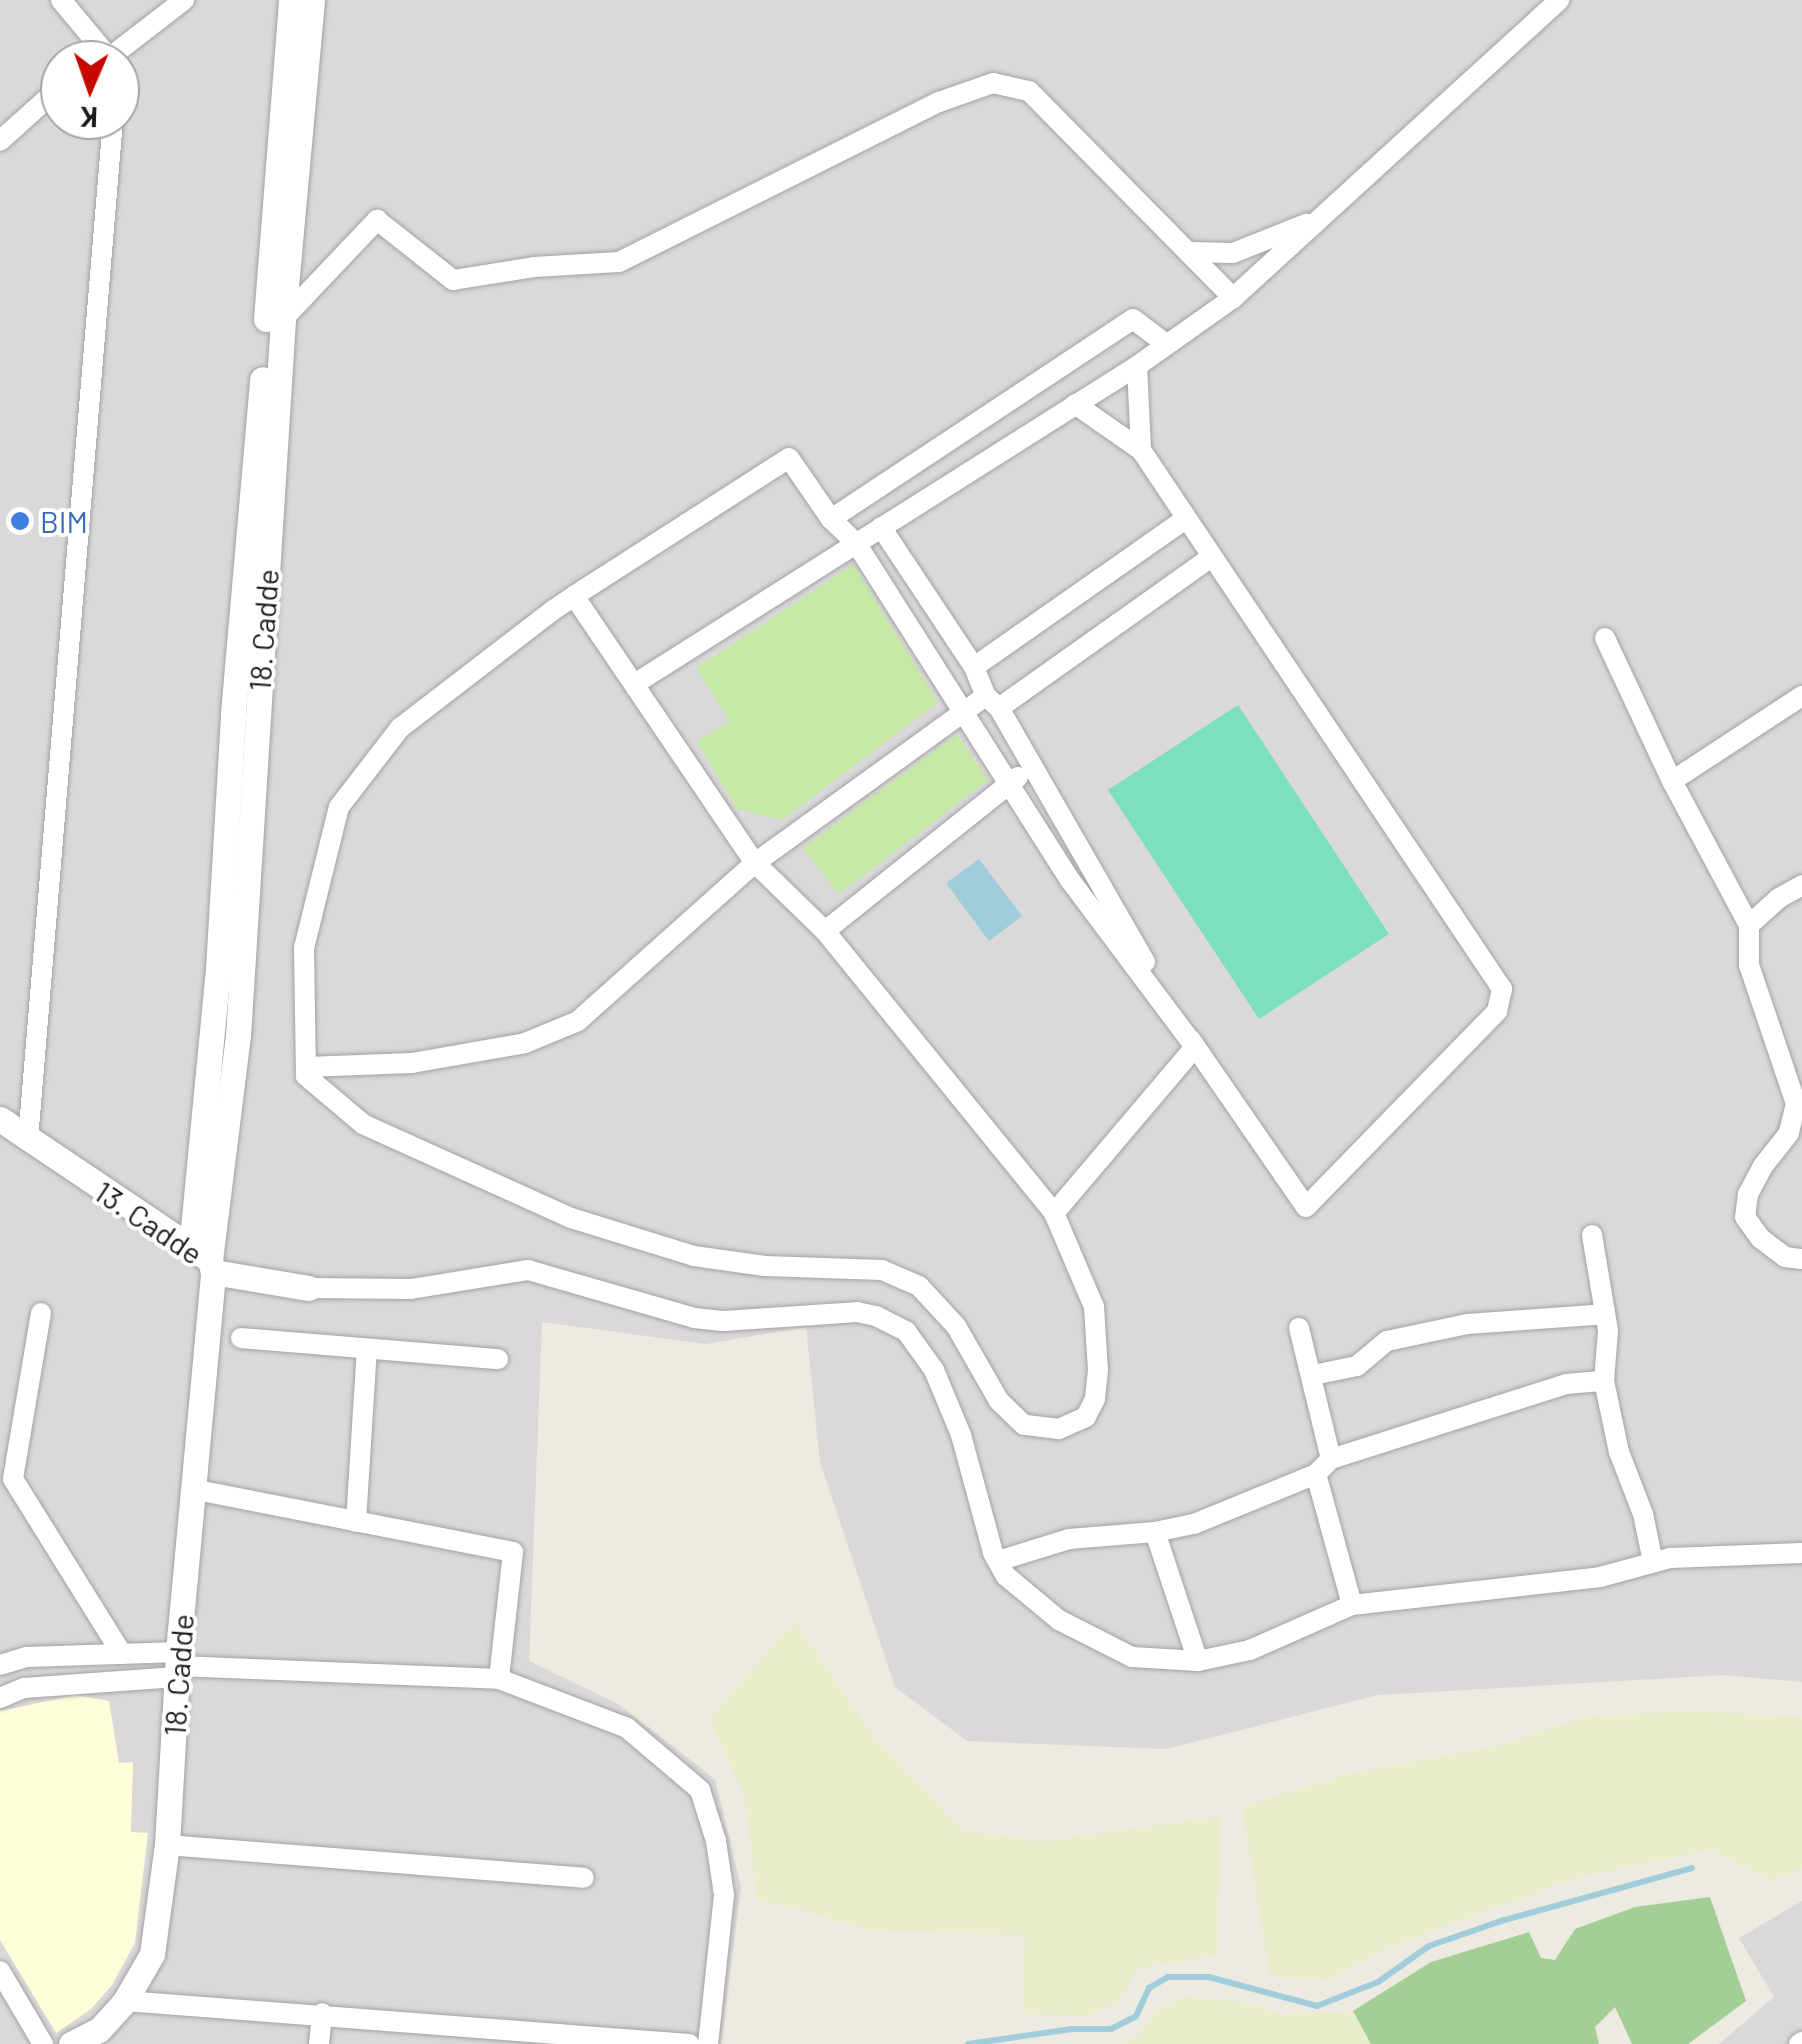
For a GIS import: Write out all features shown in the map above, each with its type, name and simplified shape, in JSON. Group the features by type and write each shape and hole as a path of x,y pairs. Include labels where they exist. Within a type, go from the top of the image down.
{"street":[{"path":"60,0 91,40"},
{"path":"126,40 184,0"},
{"name":"18. Cadde","path":"72,2044 100,2030 125,2001 152,1954 167,1845 192,1489 233,713 291,0"},
{"name":"18. Cadde","path":"205,1260 238,1036 283,319 312,0"},
{"path":"636,683 1137,366 1233,298 1559,0"},
{"path":"283,319 377,220 453,280 534,268 619,262 939,102 994,83 1030,91 1233,298"},
{"path":"0,141 40,105"},
{"path":"28,1140 110,140"},
{"path":"1190,252 1233,253 1322,217"},
{"path":"831,520 1133,319 1166,344"},
{"path":"1137,366 1142,450"},
{"path":"574,596 754,863 824,931 1054,1213 1094,1308 1098,1370 1095,1399 1086,1417 1059,1429 1024,1425 1000,1400 956,1326 919,1286 882,1270 765,1266 694,1256 570,1218 364,1124 306,1076 304,948 339,808 400,728 574,596 789,458 831,520 856,543 961,714 1070,880 1195,1048 1306,1207 1497,1012 1502,989 1210,558 1142,450 1075,404"},
{"path":"910,466 934,496"},
{"path":"974,667 1185,519"},
{"path":"881,527 974,667 1195,1048"},
{"path":"306,1067 412,1063 525,1043 578,1021 754,863 961,714 992,702 1210,558"},
{"path":"1605,638 1672,781 1750,924 1749,965 1796,1104 1789,1133 1763,1166 1748,1194 1745,1217 1760,1238 1785,1257 1802,1259"},
{"path":"1672,781 1802,696"},
{"path":"824,931 1031,767"},
{"path":"1750,924 1778,898 1802,885"},
{"path":"1054,1213 1195,1048"},
{"name":"13. Cadde","path":"0,1120 205,1260 308,1288"},
{"path":"1592,1235 1605,1314 1604,1381 1618,1452 1643,1514 1653,1562"},
{"path":"308,1288 411,1288 528,1270 694,1318 723,1321 837,1312 876,1316 906,1331 934,1370 961,1435 998,1561 1028,1597 1102,1645 1132,1657 1198,1661 1250,1650 1352,1605 1600,1578 1670,1558 1802,1553"},
{"path":"41,1312 13,1480 122,1654"},
{"path":"1313,1375 1356,1366 1387,1341 1451,1328 1605,1314"},
{"path":"1299,1328 1313,1375 1324,1467 1352,1605"},
{"path":"241,1338 498,1360"},
{"path":"356,1522 367,1348"},
{"path":"998,1561 1068,1539 1156,1532 1194,1524 1324,1467 1566,1384 1604,1381"},
{"path":"192,1489 512,1552 500,1679"},
{"path":"1156,1532 1198,1661"},
{"path":"0,1665 27,1657 122,1654 178,1665 500,1679 627,1728 700,1790 716,1841 724,1894 708,2044"},
{"path":"0,1698 24,1688 178,1665"},
{"path":"167,1845 584,1878"},
{"path":"0,1971 43,2044"},
{"path":"125,2001 689,2044"},
{"path":"319,2044 322,2014"}],"shaded area":[{"path":"0,0 1802,0 1802,1682 1723,1675 1378,1695 1166,1749 967,1741 895,1687 820,1462 806,1327 706,1344 542,1322 529,1661 618,1704 715,1779 741,1887 721,2044 0,2044"},
{"path":"795,1621 872,1734 963,1830 1038,1842 1220,1816 1217,1955 1138,1968 1117,2004 1084,2017 1023,2013 1025,1935 876,1931 757,1899 744,1796 709,1717"},
{"path":"76,1695 109,1701 119,1763 133,1762 131,1832 148,1833 135,1943 112,1985 91,2009 56,2033 0,1940 0,1711"},
{"path":"1694,1711 1802,1717 1802,1869 1772,1881 1710,1850 1576,1878 1385,1949 1329,1980 1270,1976 1242,1807 1346,1774 1492,1747 1589,1716"},
{"path":"1802,1901 1802,2044 1719,2044 1774,1997 1739,1938"},
{"path":"1184,1996 1242,2002 1282,2014 1353,2011 1371,2044 1121,2044 1137,2035 1158,2009"}],"green space":[{"path":"853,565 938,702 782,820 737,809 697,741 730,721 696,668"},
{"path":"1238,705 1389,934 1259,1019 1108,790"},
{"path":"957,734 988,780 839,894 803,848"},
{"path":"1710,1897 1746,2001 1688,2044 1632,2044 1615,2007 1595,2027 1599,2044 1371,2044 1353,2011 1431,1962 1529,1932 1541,1958 1555,1960 1575,1929 1635,1907"}],"water":[{"path":"979,859 1022,916 989,941 946,883"}],"waterway":[{"path":"968,2044 1072,2029 1111,2029 1136,2016 1149,1988 1168,1977 1209,1977 1317,2006 1378,1982 1429,1946 1501,1921 1692,1868"}],"place":[{"name":"BIM","path":"20,521"}]}
